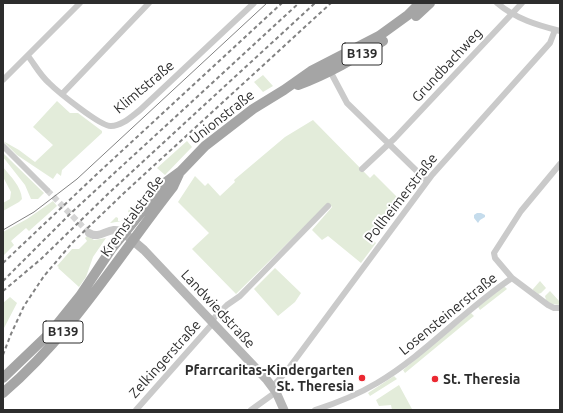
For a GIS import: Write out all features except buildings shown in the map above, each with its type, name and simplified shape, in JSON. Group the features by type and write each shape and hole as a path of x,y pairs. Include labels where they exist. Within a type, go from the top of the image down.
{"main road":[{"name":"Unionstraße","path":"181,171 217,136 253,109 311,71 379,36 408,15 420,3"},
{"name":"Unionstraße","path":"284,90 315,78 358,56 394,33 430,3"},
{"name":"Kremstalstraße","path":"3,378 35,349 65,315 124,233 166,182 181,171"},
{"name":"Kremstalstraße","path":"3,393 38,360 95,292 132,240 173,187 181,171"},
{"name":"Landwiedstraße","path":"124,233 144,250 274,390 284,410"}],"street":[{"path":"3,80 80,3"},
{"path":"62,94 149,3"},
{"name":"Klimtstraße","path":"28,56 49,83 62,94 100,122 109,126 115,126 132,116 160,92 254,3"},
{"path":"497,3 512,14 526,21 558,31"},
{"name":"Grundbachweg","path":"362,169 522,3"},
{"name":"Pollheimerstraße","path":"251,410 274,390 427,181 550,43 558,31"},
{"path":"330,70 347,103 427,181"},
{"path":"3,146 47,190"},
{"name":"Losensteinerstraße","path":"315,410 358,394 386,378 407,363 472,308 512,278 495,258 495,249 522,211 560,164"},
{"path":"212,322 227,305 240,296 328,206"},
{"path":"89,233 92,235 99,235 109,230 124,233"},
{"path":"512,278 548,305 554,308 560,308"},
{"name":"Zelkingerstraße","path":"136,410 212,322"}],"green space":[{"path":"263,75 273,86 263,92 254,82"},
{"path":"57,101 70,113 78,113 102,131 102,133 62,170 61,176 57,173 53,179 17,155 3,141 19,150 35,162 53,145 33,127"},
{"path":"313,120 370,178 374,174 400,200 372,239 376,243 361,263 328,236 322,240 312,230 332,207 328,203 236,294 192,249 209,233 178,202 195,176 205,186 208,183 220,196 235,182 234,180 285,137"},
{"path":"187,141 192,147 165,175 157,168"},
{"path":"3,153 44,193 38,199 31,199 25,185 3,157"},
{"path":"3,167 18,186 22,199 3,211 3,203 10,199 11,192 3,177"},
{"path":"53,201 57,206 29,231 26,228 11,241 14,245 3,256 3,232 27,219"},
{"path":"129,209 132,211 135,210 130,216 122,221 110,223 116,217 118,218 118,221 121,221 131,214 128,212"},
{"path":"87,236 94,240 106,238 93,257 86,277 79,287 57,266 72,249 79,249 87,241 85,238"},
{"path":"275,268 301,293 295,302 278,316 254,289"},
{"path":"540,281 546,288 538,294 533,289"},
{"path":"503,287 507,289 480,310 478,307"},
{"path":"550,291 560,302 560,305 551,304 546,300 545,296"},
{"path":"10,297 17,303 3,330 3,303"},
{"path":"471,313 474,316 405,373 403,370"},
{"path":"394,376 397,379 370,396 368,393"},
{"path":"399,385 412,409 392,410 391,405 379,406 376,400"}],"water":[{"path":"477,213 485,215 485,217 478,223 474,218 474,215"}],"tunnel":[{"path":"47,190 89,233"}],"tram line":[{"path":"3,230 34,212 77,179 267,3"}],"railway":[{"path":"3,263 282,3"},
{"path":"3,281 71,213 299,3"},
{"path":"3,291 41,259 110,192 315,3"},
{"path":"3,355 24,306 44,276 73,242 124,193 331,3"}],"place":[{"name":"Pfarrcaritas-Kindergarten St. Theresia","path":"362,378"},
{"name":"St. Theresia","path":"435,379"}]}
